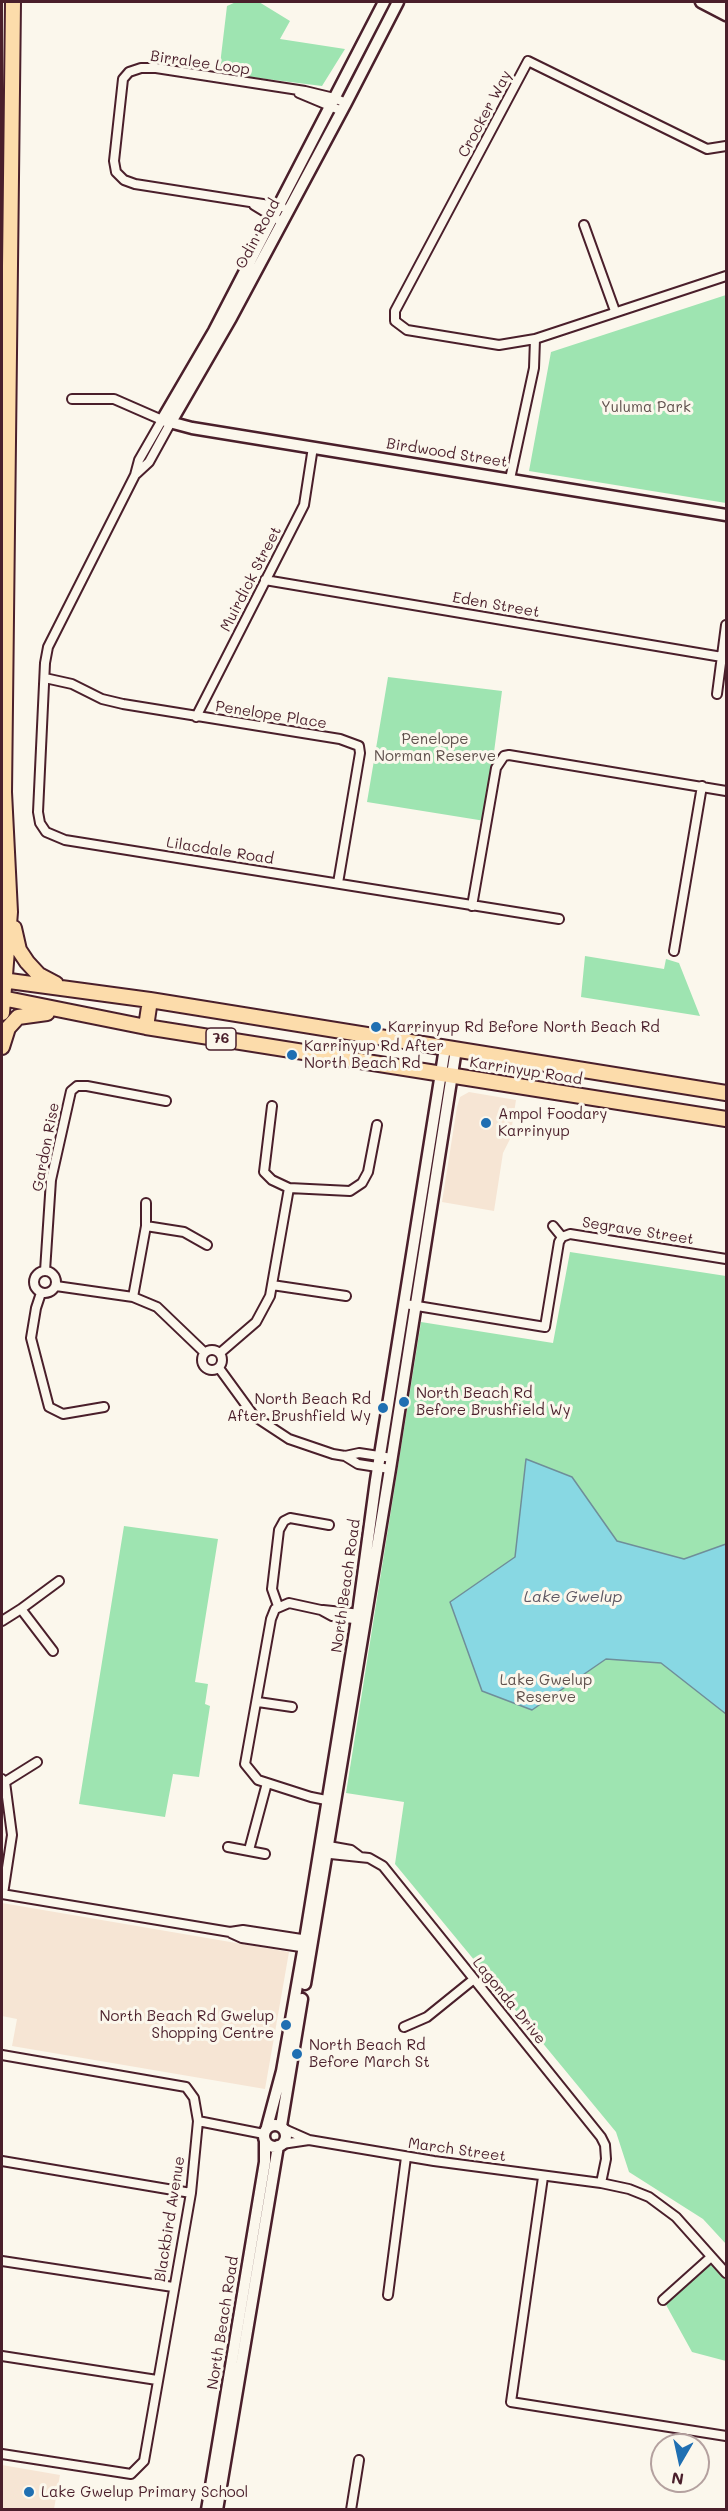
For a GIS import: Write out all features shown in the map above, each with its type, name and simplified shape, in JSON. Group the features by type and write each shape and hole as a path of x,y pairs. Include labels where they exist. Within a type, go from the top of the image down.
{"highway":[{"path":"2,1013 10,912 4,792 13,2"},
{"path":"2,488 9,396"},
{"path":"10,912 21,955 39,975 63,989"},
{"name":"Karrinyup Road","path":"4,981 150,1000 726,1093"},
{"name":"Karrinyup Road","path":"2,998 146,1027 726,1119"},
{"path":"146,1027 150,1000"},
{"path":"2,1047 8,1028 18,1017 25,1014 44,1013 94,1017"}],"main road":[{"name":"Odin Road","path":"166,421 231,318 332,101 384,2"},
{"name":"Odin Road","path":"280,213 344,107 398,2"},
{"path":"701,2 726,15"},
{"path":"719,2 726,5"},
{"name":"Birdwood Street","path":"166,421 726,514"},
{"name":"North Beach Road","path":"283,2128 308,1944 451,1048"},
{"name":"North Beach Road","path":"207,2510 264,2167 265,2134 282,2072 308,1944"},
{"path":"274,2124 283,2128 286,2139 280,2145 270,2146 265,2134 274,2124"},
{"name":"North Beach Road","path":"217,2510 244,2335 280,2145"}],"street":[{"name":"Crocker Way","path":"535,339 499,345 407,330 395,321 395,311 528,61 707,149 726,146"},
{"name":"Birralee Loop","path":"280,213 250,203 135,184 124,180 116,172 114,160 123,79 129,72 141,68 156,68 294,91 332,101 344,107"},
{"path":"585,225 615,311"},
{"path":"510,479 534,368 535,339 726,276"},
{"path":"72,399 107,398 120,401 166,421"},
{"name":"Odin Road","path":"45,663 48,647 135,475 149,462 166,421"},
{"name":"Muirdick Street","path":"196,717 304,505 313,447"},
{"name":"Eden Street","path":"265,580 722,657"},
{"path":"717,694 726,625"},
{"name":"Lilacdale Road","path":"45,663 38,812 40,823 46,832 65,840 559,919"},
{"name":"Penelope Place","path":"45,678 72,684 102,699 340,740 359,746 360,753 338,883"},
{"path":"472,906 496,768 501,759 509,755 726,791"},
{"path":"675,951 702,786"},
{"name":"Gardon Rise","path":"45,1271 51,1180 72,1091 77,1086 87,1086 166,1101"},
{"path":"272,1107 264,1156 264,1172 272,1180 289,1188 350,1191 362,1183 368,1172 377,1125"},
{"path":"220,1353 256,1322 270,1296 289,1188"},
{"path":"133,1297 146,1226 146,1203"},
{"path":"146,1226 184,1232 207,1245"},
{"path":"553,1226 561,1237"},
{"name":"Segrave Street","path":"410,1305 545,1327 561,1237 570,1234 726,1258"},
{"path":"45,1271 55,1278 56,1286 51,1292 41,1293 34,1288 33,1280 38,1273 45,1271"},
{"path":"272,1285 346,1296"},
{"path":"56,1286 133,1297 157,1307 205,1353"},
{"path":"41,1293 31,1338 49,1407 63,1414 104,1407"},
{"path":"211,1350 220,1353 223,1359 219,1368 212,1371 205,1367 202,1360 205,1353 211,1350"},
{"path":"219,1368 254,1416 270,1429 310,1448 345,1456 358,1464 385,1462"},
{"path":"278,1606 272,1589 279,1530 284,1521 290,1518 329,1525"},
{"path":"2,1621 21,1610 59,1581"},
{"path":"332,1801 258,1780 245,1764 271,1619 278,1606 289,1603 321,1610 332,1616 361,1617"},
{"path":"21,1610 53,1651"},
{"path":"258,1701 292,1707"},
{"path":"37,1762 3,1780 12,1835 2,1894 230,1932 242,1938 308,1944"},
{"path":"249,1850 267,1783"},
{"path":"228,1847 265,1854"},
{"name":"Lagonda Drive","path":"323,1849 351,1850 359,1856 377,1860 383,1866 601,2137 605,2145 606,2159 602,2183"},
{"path":"404,2027 427,2017 474,1979"},
{"name":"Blackbird Avenue","path":"2,2055 186,2087 194,2098 198,2121 191,2193 144,2461 131,2474 2,2454"},
{"path":"198,2121 265,2134"},
{"name":"March Street","path":"283,2128 309,2140 406,2157 543,2177 602,2183 629,2189 649,2197 676,2217 726,2274"},
{"name":"March Street","path":"280,2145 309,2140"},
{"path":"388,2295 406,2157"},
{"path":"2,2161 191,2193"},
{"path":"543,2177 511,2402 726,2436"},
{"path":"663,2300 711,2257"},
{"path":"2,2261 173,2287"},
{"path":"2,2356 157,2380"},
{"path":"351,2510 359,2460"}],"shaded area":[{"path":"469,1092 516,1100 510,1139 503,1153 494,1211 442,1202 457,1107 460,1097"},
{"path":"2,1903 289,1952 265,2089 12,2046 17,2019 2,2016"},
{"name":"Lake Gwelup Primary School","path":"2,2465 60,2475 54,2509 2,2509"}],"green space":[{"path":"236,2 259,2 290,21 280,39 345,49 322,86 219,73 227,6"},
{"name":"Yuluma Park","path":"726,295 726,503 529,471 551,352"},
{"name":"Penelope Norman Reserve","path":"388,677 502,691 485,821 367,802"},
{"path":"585,956 664,969 666,959 679,963 700,1016 581,997"},
{"name":"Lake Gwelup Reserve","path":"570,1252 726,1276 726,2244 703,2219 629,2172 616,2132 395,1864 404,1802 346,1793 421,1322 553,1343"},
{"path":"124,1526 218,1539 195,1682 208,1684 205,1704 210,1706 199,1777 173,1774 165,1817 79,1804"},
{"path":"711,2262 726,2278 726,2361 692,2352 665,2303"}],"water":[{"name":"Lake Gwelup","path":"526,1459 572,1477 617,1541 684,1559 726,1544 726,1714 661,1663 606,1659 532,1710 482,1691 450,1602 515,1557"}],"place":[{"name":"Karrinyup Rd Before North Beach Rd","path":"376,1027"},
{"name":"Karrinyup Rd After North Beach Rd","path":"292,1055"},
{"name":"Ampol Foodary Karrinyup","path":"486,1123"},
{"name":"North Beach Rd Before Brushfield Wy","path":"404,1402"},
{"name":"North Beach Rd After Brushfield Wy","path":"383,1408"},
{"name":"North Beach Rd Gwelup Shopping Centre","path":"286,2025"},
{"name":"North Beach Rd Before March St","path":"297,2054"},
{"name":"Lake Gwelup Primary School","path":"29,2492"}]}
